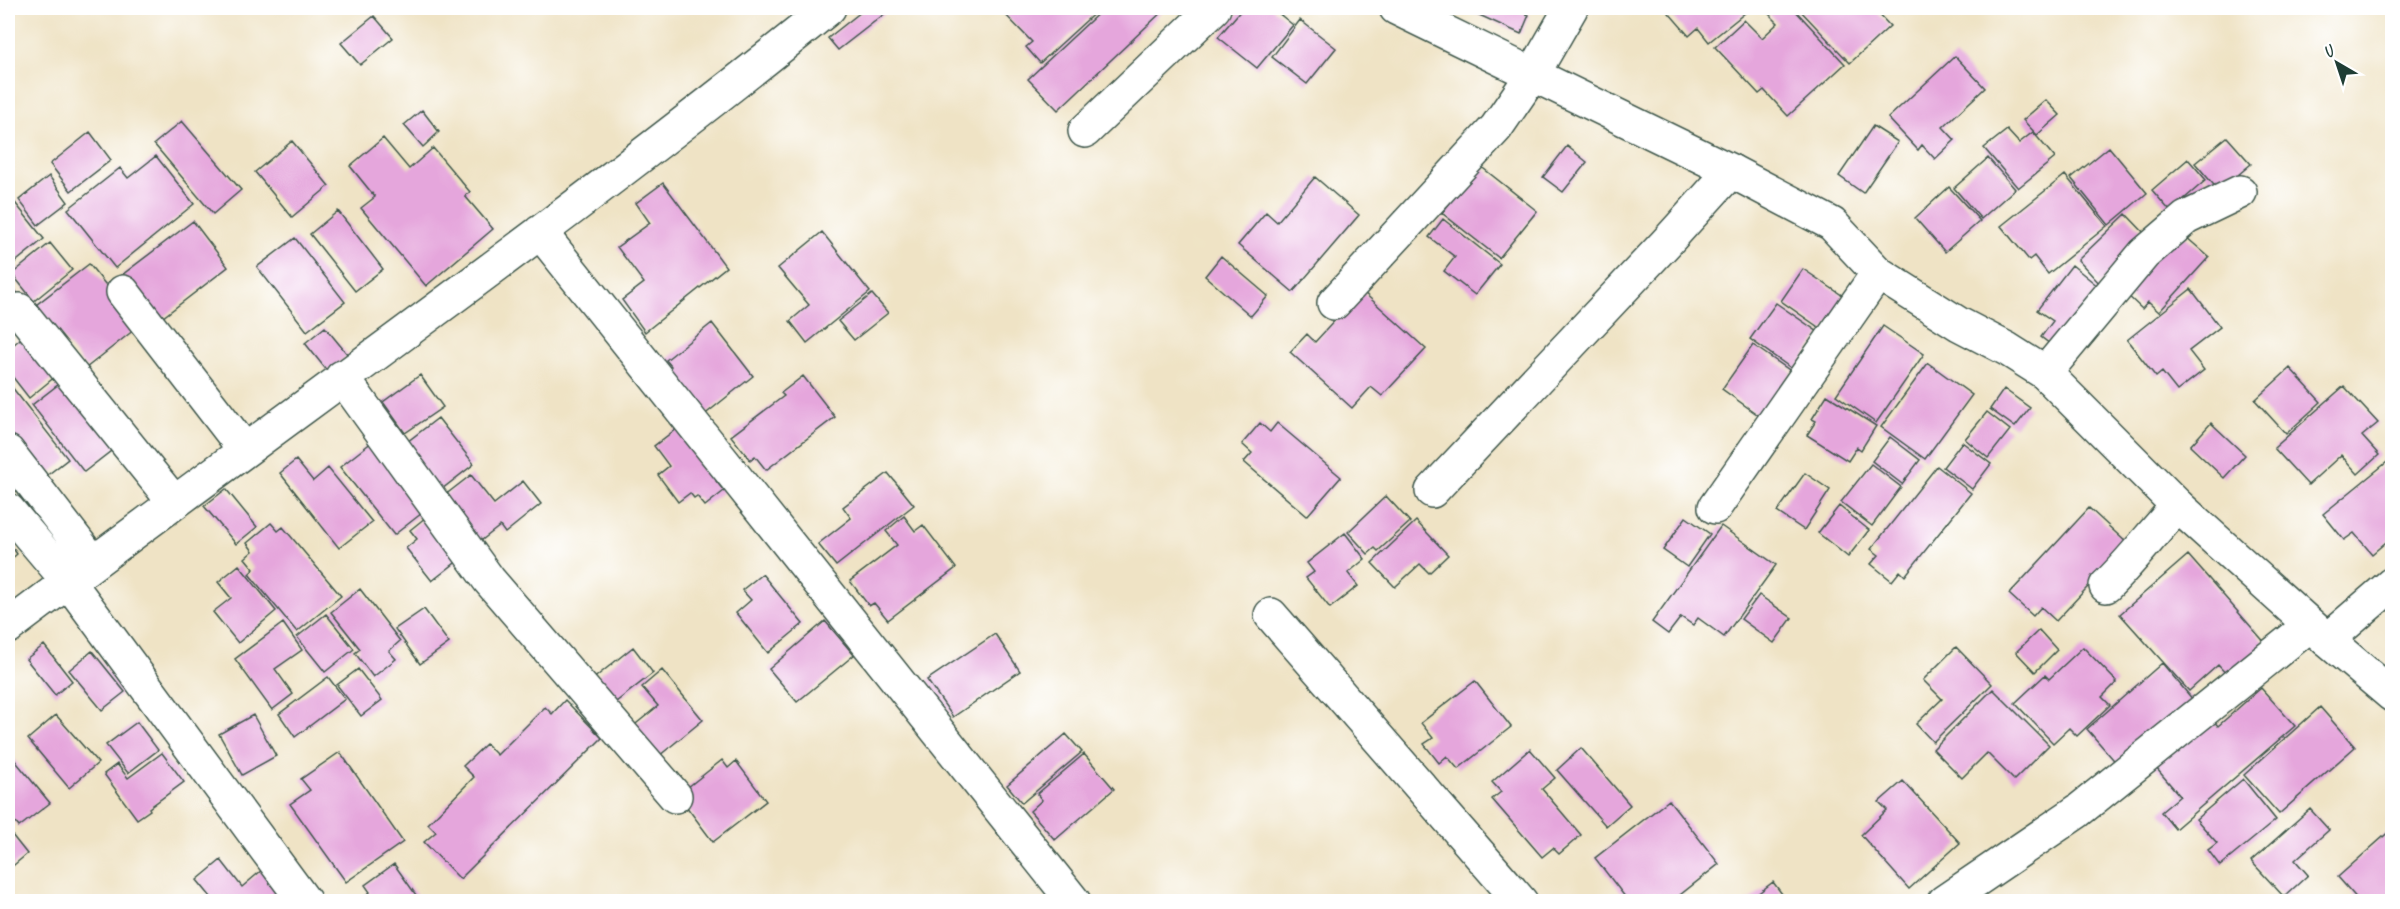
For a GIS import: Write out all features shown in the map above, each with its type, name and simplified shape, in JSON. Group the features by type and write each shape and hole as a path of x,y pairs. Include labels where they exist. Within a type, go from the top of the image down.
{"street":[{"path":"8,627 540,232 734,85 829,8"},
{"path":"1085,130 1214,8"},
{"path":"1396,8 1731,171 1832,224 1878,273 1959,324 2007,348 2045,373 2178,506 2392,695"},
{"path":"1334,303 1496,128 1533,74 1571,8"},
{"path":"1432,490 1731,171"},
{"path":"2045,373 2144,254 2186,218 2240,192"},
{"path":"540,232 1074,902"},
{"path":"1715,507 1878,273"},
{"path":"123,291 245,450"},
{"path":"19,310 174,502"},
{"path":"342,377 489,580 675,796"},
{"path":"8,452 81,572 305,902"},
{"path":"2106,586 2141,551 2157,527 2178,506"},
{"path":"8,510 81,572"},
{"path":"1944,902 2078,811 2318,632 2392,584"},
{"path":"1271,615 1521,902"}],"building":[{"path":"866,8 892,8 838,50 828,38"},
{"path":"999,8 1100,8 1040,63 1026,47 1032,42"},
{"path":"1104,8 1166,8 1058,110 1028,79"},
{"path":"1243,8 1272,8 1293,25 1257,68 1218,37"},
{"path":"1466,8 1512,8 1529,15 1521,34"},
{"path":"1676,8 1751,8 1709,42 1698,28 1689,36 1669,13"},
{"path":"1763,8 1793,8 1845,64 1788,116 1764,90 1759,94 1715,47 1744,20 1762,38 1778,23"},
{"path":"1798,8 1873,8 1890,26 1850,63"},
{"path":"374,16 393,38 360,65 341,43"},
{"path":"1300,20 1336,48 1307,84 1272,57"},
{"path":"1955,56 1985,88 1943,127 1955,140 1935,159 1922,145 1918,150 1888,118"},
{"path":"2046,100 2060,115 2037,135 2023,120"},
{"path":"422,110 439,132 423,147 404,125"},
{"path":"182,121 241,190 213,214 154,144"},
{"path":"1873,126 1898,142 1863,193 1839,176"},
{"path":"2007,130 2019,143 2033,132 2055,158 2018,188 1984,148"},
{"path":"90,132 111,160 71,191 50,164"},
{"path":"2227,137 2251,164 2219,191 2195,163"},
{"path":"383,138 409,169 433,148 470,192 465,196 493,229 426,286 361,208 375,197 350,166"},
{"path":"292,141 329,186 292,217 255,172"},
{"path":"1567,146 1587,162 1563,192 1543,177"},
{"path":"2109,147 2147,193 2109,225 2071,178"},
{"path":"156,156 194,204 115,268 68,209 120,168 128,178"},
{"path":"1988,158 2015,189 1981,219 1954,188"},
{"path":"2188,159 2206,180 2170,211 2152,190"},
{"path":"1479,165 1537,211 1499,258 1442,213"},
{"path":"2065,175 2107,226 2048,274 2034,256 2029,260 2001,226"},
{"path":"49,176 68,202 38,225 19,200"},
{"path":"1315,177 1359,215 1293,292 1238,245 1266,212 1277,222"},
{"path":"663,183 726,267 645,332 622,300 644,283 617,247 650,223 636,203"},
{"path":"1949,187 1980,221 1945,252 1915,218"},
{"path":"8,194 44,239 8,268"},
{"path":"338,211 383,269 355,291 310,234"},
{"path":"2126,214 2149,238 2100,284 2078,260"},
{"path":"1443,219 1500,264 1475,295 1444,271 1455,257 1429,237"},
{"path":"193,221 228,267 158,321 122,275"},
{"path":"2178,230 2209,257 2159,312 2148,302 2142,309 2124,292"},
{"path":"822,232 870,292 807,343 790,321 809,305 778,268"},
{"path":"295,238 345,302 307,331 257,267"},
{"path":"50,243 72,270 34,301 12,274"},
{"path":"1221,256 1268,296 1251,316 1205,276"},
{"path":"89,264 139,326 86,368 36,305"},
{"path":"2072,265 2104,291 2058,350 2041,337 2053,321 2037,310"},
{"path":"1803,269 1846,298 1824,331 1781,301"},
{"path":"8,280 20,297 8,307"},
{"path":"2191,289 2220,327 2189,351 2204,370 2177,391 2162,372 2156,377 2127,340"},
{"path":"1362,291 1426,349 1382,396 1371,387 1352,408 1290,352 1307,334 1315,342"},
{"path":"872,294 888,313 854,340 838,321"},
{"path":"1776,303 1821,334 1795,371 1750,339"},
{"path":"712,323 753,376 703,416 666,369 671,366 666,360"},
{"path":"1883,326 1924,354 1876,423 1836,395"},
{"path":"325,327 348,355 328,372 305,343"},
{"path":"24,336 56,376 29,398 8,371 8,349"},
{"path":"1753,345 1792,372 1761,417 1722,389"},
{"path":"1928,363 1972,395 1925,459 1881,427"},
{"path":"2290,368 2321,402 2286,434 2255,400"},
{"path":"420,375 443,407 405,433 383,402"},
{"path":"803,376 835,417 766,470 755,456 750,460 731,436 784,396 781,393"},
{"path":"68,377 120,444 84,472 32,405"},
{"path":"8,382 68,459 41,480 8,437"},
{"path":"2344,386 2378,423 2362,436 2379,455 2358,474 2341,455 2308,485 2274,448"},
{"path":"2004,389 2030,408 2015,427 1990,409"},
{"path":"1827,395 1876,426 1861,450 1857,447 1848,461 1807,435 1816,421 1812,419"},
{"path":"1987,412 2010,430 1988,458 1965,439"},
{"path":"438,418 474,464 433,496 398,449"},
{"path":"1260,423 1270,432 1277,423 1341,477 1307,516 1244,462 1252,453 1242,444"},
{"path":"2211,423 2245,455 2224,478 2190,446"},
{"path":"680,426 721,478 716,481 724,491 705,506 697,496 694,498 690,493 678,502 658,475 669,466 654,446"},
{"path":"1890,437 1920,460 1902,484 1872,461"},
{"path":"377,438 431,506 394,535 340,467"},
{"path":"1962,442 1991,464 1972,489 1943,467"},
{"path":"2392,458 2392,537 2372,554 2354,533 2344,540 2323,514"},
{"path":"296,460 313,481 328,468 372,522 339,548 280,473"},
{"path":"1871,464 1901,487 1872,526 1841,502"},
{"path":"1937,466 1971,493 1905,576 1900,571 1892,581 1871,564 1879,555 1871,549"},
{"path":"888,473 914,505 836,566 818,544 851,518 843,507"},
{"path":"1805,473 1830,490 1804,530 1777,512"},
{"path":"471,475 494,504 523,481 541,504 505,533 500,526 473,547 436,502"},
{"path":"226,489 257,527 236,544 204,506"},
{"path":"1386,496 1410,522 1378,551 1375,548 1368,554 1348,532"},
{"path":"1839,506 1869,530 1848,557 1818,533"},
{"path":"2089,508 2128,544 2056,621 2041,607 2033,616 2009,594"},
{"path":"431,513 464,556 432,581 406,548 417,539 410,530"},
{"path":"904,516 915,531 923,525 956,568 888,620 874,603 869,606 850,581 897,545 886,531"},
{"path":"1686,517 1710,534 1687,567 1663,550"},
{"path":"1416,521 1448,555 1429,573 1420,564 1395,587 1372,563"},
{"path":"271,523 278,531 283,527 341,596 297,632 249,574 254,569 245,558 253,551 247,543"},
{"path":"1721,526 1776,565 1724,637 1698,618 1693,625 1681,617 1668,634 1652,622"},
{"path":"1345,533 1365,559 1348,573 1358,586 1330,608 1306,578 1314,572 1307,563"},
{"path":"8,541 17,554 8,562"},
{"path":"2188,555 2267,645 2230,678 2218,665 2189,691 2120,614"},
{"path":"239,565 276,611 238,643 213,612 231,598 218,582"},
{"path":"762,574 803,624 768,653 736,613 751,600 742,590"},
{"path":"360,589 400,641 389,651 396,659 373,677 355,653 360,649 331,612"},
{"path":"1759,595 1792,618 1774,643 1741,619"},
{"path":"424,609 449,643 420,664 395,629"},
{"path":"326,614 354,649 325,672 297,637"},
{"path":"825,621 854,655 797,702 769,669"},
{"path":"283,623 302,650 275,669 293,694 272,710 235,659"},
{"path":"2039,630 2057,650 2035,672 2016,652"},
{"path":"995,634 1020,671 953,717 927,680"},
{"path":"44,645 72,681 55,695 26,659"},
{"path":"633,647 653,673 607,709 587,684"},
{"path":"1956,647 1992,684 1933,742 1916,724 1942,699 1923,680"},
{"path":"2083,647 2117,682 2102,697 2110,705 2077,736 2069,728 2053,743 2015,703 2045,675 2049,679"},
{"path":"92,651 125,692 102,710 69,670"},
{"path":"2162,663 2194,701 2119,766 2087,729"},
{"path":"358,669 382,700 361,716 337,685"},
{"path":"662,670 703,720 654,760 626,732 658,706 642,687"},
{"path":"328,677 345,699 295,737 279,714"},
{"path":"1475,681 1511,727 1458,769 1447,756 1439,763 1424,744 1433,738 1421,723"},
{"path":"2261,688 2295,726 2175,829 2161,812 2180,796 2151,762 2207,713 2218,726"},
{"path":"1993,689 2049,745 2014,780 1987,753 1962,778 1933,749"},
{"path":"565,700 602,738 460,879 424,842 436,832 428,824 474,777 463,766 486,744 497,755 545,707 552,714"},
{"path":"2320,707 2355,747 2279,814 2244,775"},
{"path":"56,715 98,763 69,788 28,739"},
{"path":"253,715 276,756 242,775 219,734"},
{"path":"137,722 158,750 128,773 106,745"},
{"path":"1066,734 1082,752 1022,803 1007,785"},
{"path":"1581,748 1630,805 1606,826 1557,770"},
{"path":"1530,749 1555,778 1542,789 1581,835 1559,854 1553,848 1542,857 1492,799 1501,792 1492,782"},
{"path":"8,752 50,803 19,827 8,813"},
{"path":"340,752 403,842 346,882 290,804 310,790 301,779"},
{"path":"162,753 184,782 137,819 104,774 117,764 128,778"},
{"path":"1084,754 1114,789 1055,840 1030,811 1042,800 1037,794"},
{"path":"722,760 728,768 736,761 766,801 713,842 683,802 683,791"},
{"path":"2243,779 2276,820 2220,866 2208,850 2217,843 2196,819"},
{"path":"1903,781 1960,843 1909,889 1861,835 1887,810 1879,802"},
{"path":"1669,800 1719,864 1671,902 1629,902 1595,858"},
{"path":"2310,809 2329,830 2295,860 2308,875 2284,897 2251,861"},
{"path":"2392,829 2392,902 2360,902 2338,877"},
{"path":"8,830 27,854 8,870"},
{"path":"221,860 242,887 262,870 280,892 268,902 215,902 197,880"},
{"path":"394,864 421,902 358,902 370,892 365,885"},
{"path":"1773,882 1788,902 1747,902"}]}
